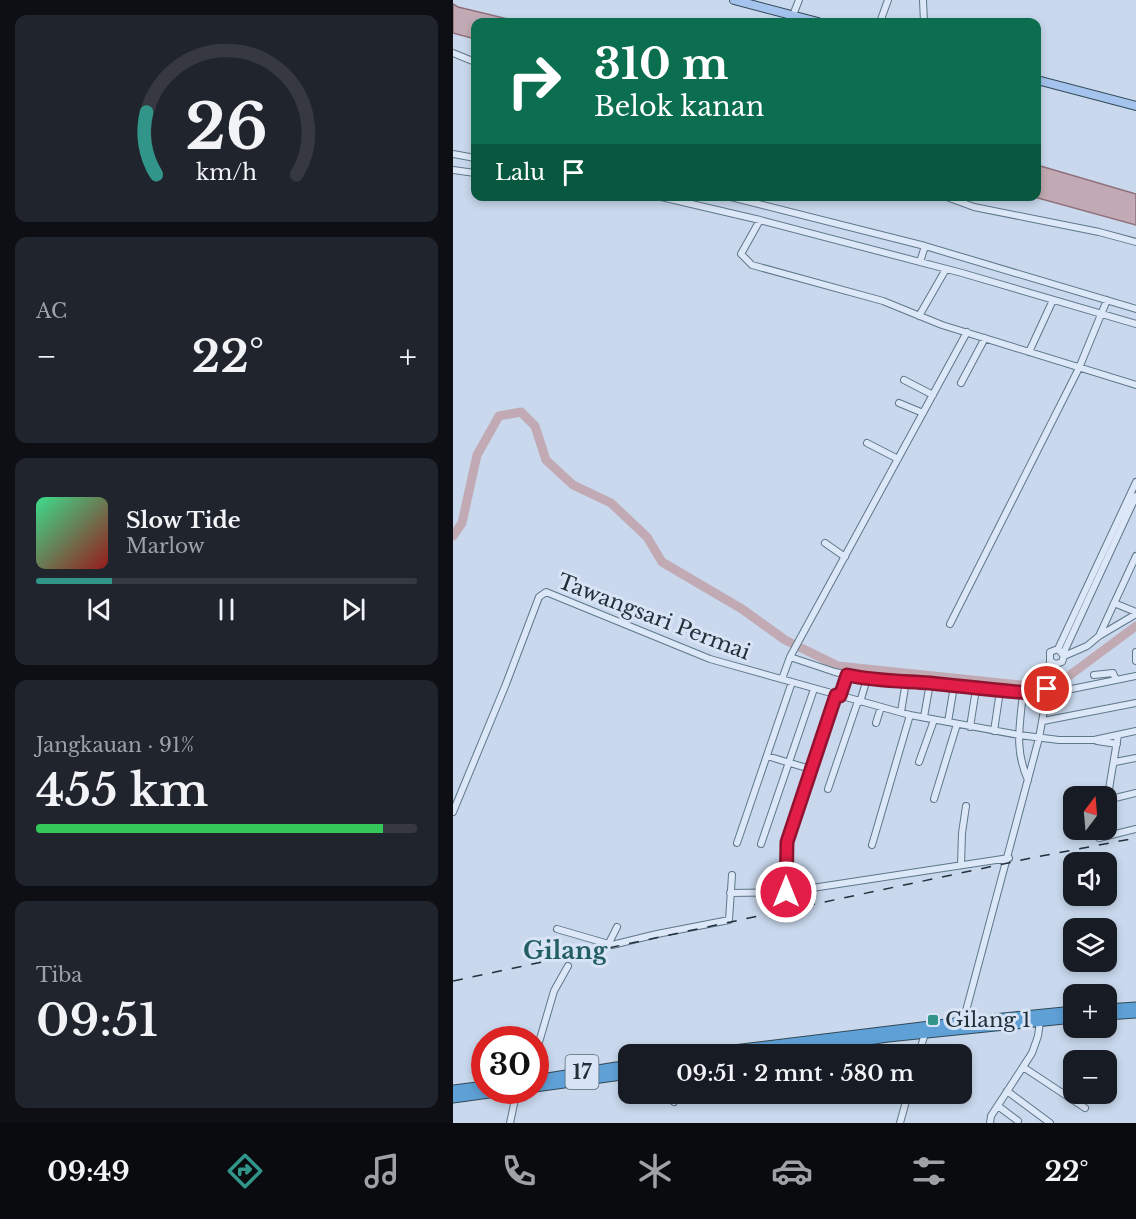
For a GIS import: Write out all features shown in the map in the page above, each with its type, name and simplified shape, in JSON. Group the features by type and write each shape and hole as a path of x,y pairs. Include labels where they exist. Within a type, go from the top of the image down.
{"highway":[{"path":"1117,1008 1136,1007"},
{"path":"782,1044 1063,1012"},
{"path":"1117,1014 1136,1013"},
{"path":"845,1044 925,1033 1063,1019"},
{"name":"17","path":"549,1078 618,1067"},
{"name":"17","path":"549,1085 618,1076"},
{"path":"453,1090 471,1088"},
{"path":"453,1098 471,1096"}],"main road":[{"path":"734,0 750,2 804,18"},
{"path":"1041,81 1136,106"}],"street":[{"path":"793,15 799,0"},
{"path":"881,18 888,0"},
{"path":"924,0 924,18"},
{"path":"453,53 471,60"},
{"path":"453,154 471,157"},
{"path":"453,170 471,172"},
{"path":"681,201 921,260 1136,324"},
{"path":"729,211 731,201"},
{"path":"743,201 925,247 1136,309"},
{"path":"958,201 974,207 1099,232 1136,242"},
{"path":"760,220 741,254 752,265 883,301 919,316 985,338 1136,385"},
{"path":"839,239 843,226"},
{"path":"921,260 925,247"},
{"path":"963,272 968,260"},
{"path":"919,316 946,269"},
{"path":"1009,285 1014,273"},
{"path":"1029,352 1053,300"},
{"path":"949,624 1079,368 1106,301"},
{"path":"782,679 800,639 967,332"},
{"path":"961,384 985,338"},
{"path":"904,380 933,395"},
{"path":"899,403 923,413"},
{"path":"867,443 898,459"},
{"path":"1049,674 1059,663 1086,594 1136,482"},
{"path":"1112,540 1131,510 1136,496"},
{"path":"1131,510 1136,516"},
{"path":"825,543 845,557"},
{"path":"1098,636 1136,556"},
{"name":"Tawangsari Permai","path":"453,813 539,597 544,592 554,594 709,659 910,715 1039,738 1093,740"},
{"path":"963,1022 996,895 1009,858 1043,721 1050,652 1061,653 1087,646 1098,636 1136,615 1136,612 1114,603"},
{"path":"1136,652 1136,661"},
{"path":"791,656 847,675 867,679 930,683 1000,692 1047,692 1136,676"},
{"path":"1050,661 1059,663"},
{"path":"1094,675 1113,673 1116,680"},
{"path":"786,892 786,846 810,770 847,675"},
{"path":"828,789 867,679"},
{"path":"901,712 906,681"},
{"path":"737,843 792,682"},
{"path":"924,717 930,683"},
{"path":"948,722 954,686"},
{"path":"761,844 814,689"},
{"path":"970,727 976,689"},
{"path":"994,731 1000,692"},
{"path":"1023,693 1019,758 1028,780"},
{"path":"1043,721 1136,703"},
{"path":"876,723 881,707"},
{"path":"872,845 910,715"},
{"path":"919,762 934,720"},
{"path":"934,799 957,724"},
{"path":"1093,740 1136,731"},
{"path":"1110,786 1118,735"},
{"path":"1093,740 1117,744"},
{"path":"767,756 810,770"},
{"path":"1115,762 1136,758"},
{"path":"1117,798 1136,793"},
{"path":"961,865 966,806"},
{"path":"1117,834 1136,829"},
{"path":"730,893 786,892 1009,858"},
{"path":"557,929 608,945 729,920 732,875"},
{"path":"608,945 617,927"},
{"path":"544,1026 554,991 568,966"},
{"path":"990,1123 991,1116 1036,1044 1040,1021"},
{"path":"922,1044 925,1033"},
{"path":"1023,1067 1085,1108"},
{"path":"1007,1091 1050,1123"},
{"path":"510,1123 514,1104"},
{"path":"900,1123 905,1104"},
{"path":"998,1106 1018,1121"}],"shaded area":[{"path":"453,4 503,18 471,18 471,38 453,33"},
{"path":"1041,166 1136,194 1136,225 1041,199"}],"waterway":[{"path":"453,536 462,523 477,455 499,416 521,412 535,426 546,460 573,485 611,503 647,537 662,562 742,609 785,640 838,666 1031,686 1062,681 1136,626"}],"railway":[{"path":"453,981 1036,857 1136,838"}],"place":[{"name":"Gilang 1","path":"933,1020"}],"district":[{"name":"Gilang","path":"565,951"}],"route":[{"path":"786,892 786,852 791,827 836,695 840,696 847,675 867,679 930,683 995,691 1047,694 1047,689"}]}
